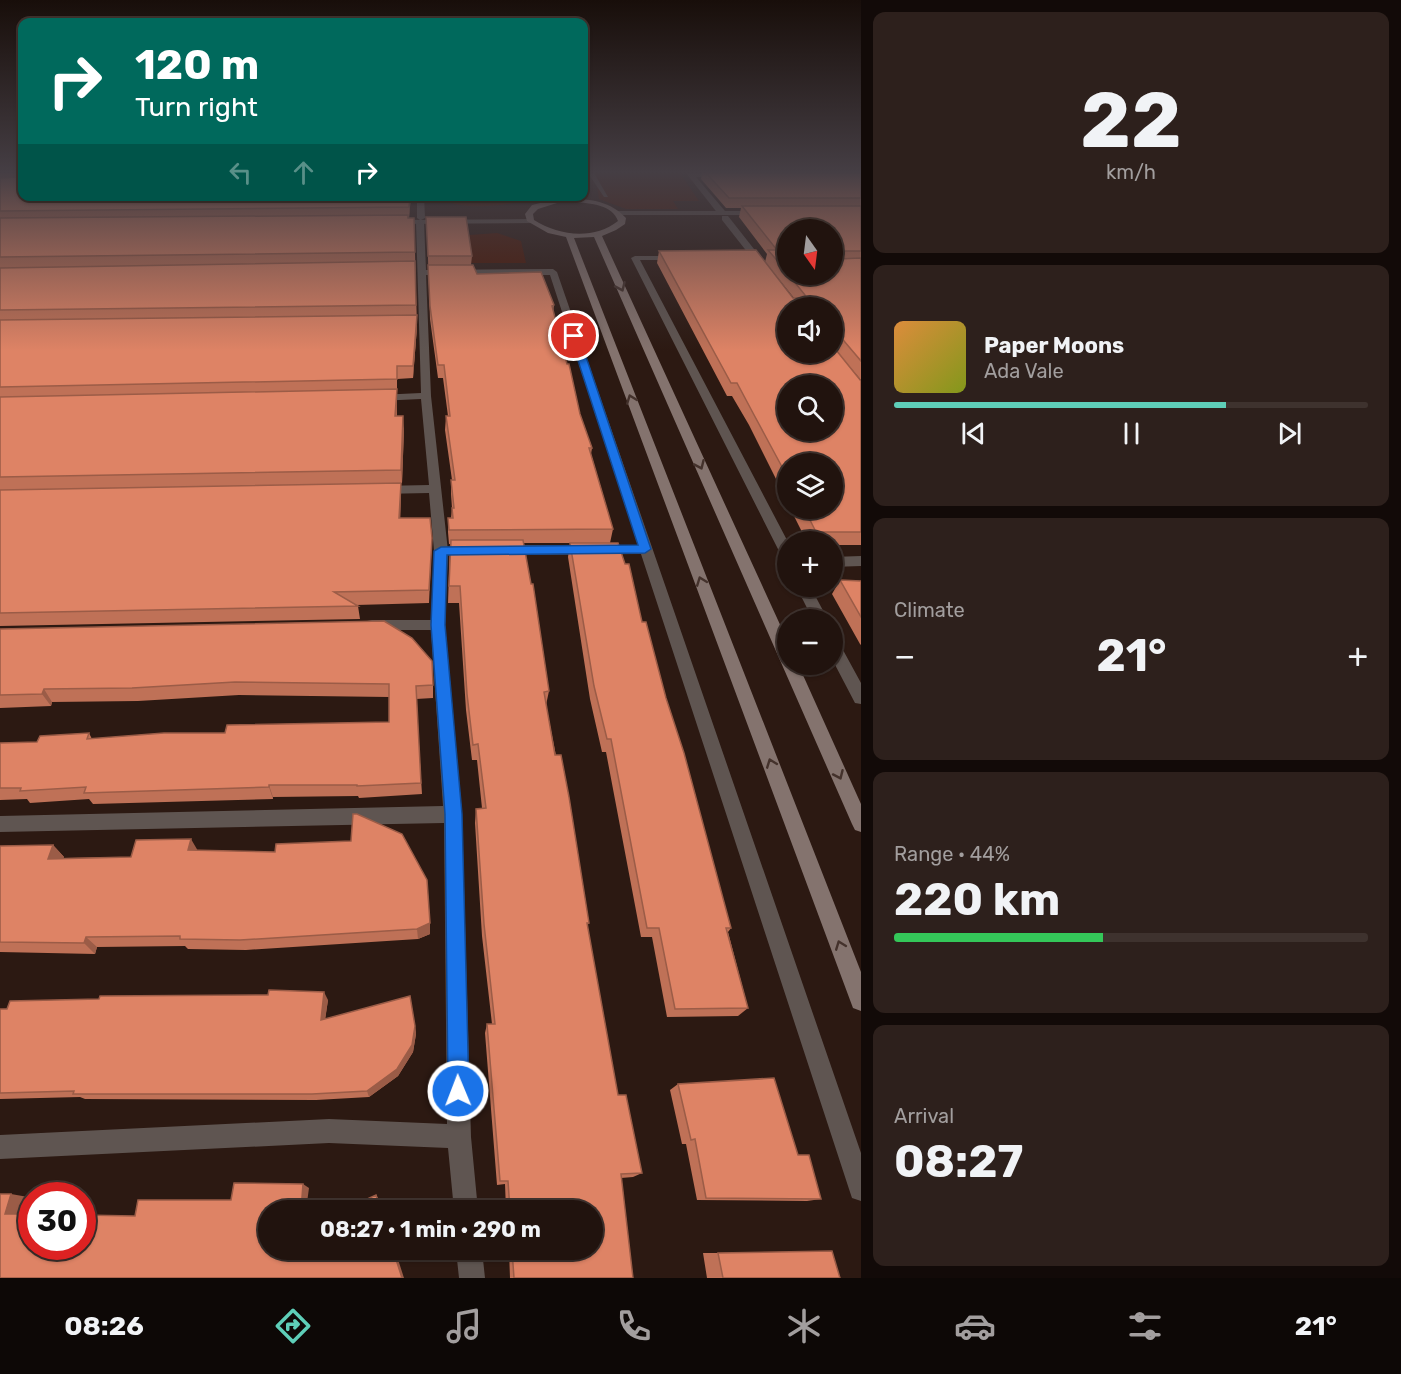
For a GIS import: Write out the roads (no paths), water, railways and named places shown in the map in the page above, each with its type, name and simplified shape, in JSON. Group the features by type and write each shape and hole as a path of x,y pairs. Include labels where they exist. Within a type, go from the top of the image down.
{"main road":[{"path":"562,233 601,233"},
{"path":"569,234 861,1000"},
{"path":"597,234 777,635"},
{"path":"795,675 861,824"}],"street":[{"path":"420,233 420,322 426,396 434,489 446,551 438,625 453,814 459,1137 465,1200"},
{"path":"737,233 769,274"},
{"path":"745,257 756,257"},
{"path":"690,258 635,258 777,534"},
{"path":"419,269 553,272 861,1189"},
{"path":"364,399 426,396"},
{"path":"362,491 434,489"},
{"path":"497,550 645,549"},
{"path":"843,562 861,561"},
{"path":"354,626 438,625"},
{"path":"843,664 861,698"},
{"path":"0,824 453,814"},
{"path":"0,1147 329,1131 459,1137"},
{"path":"470,1260 472,1278"}]}
